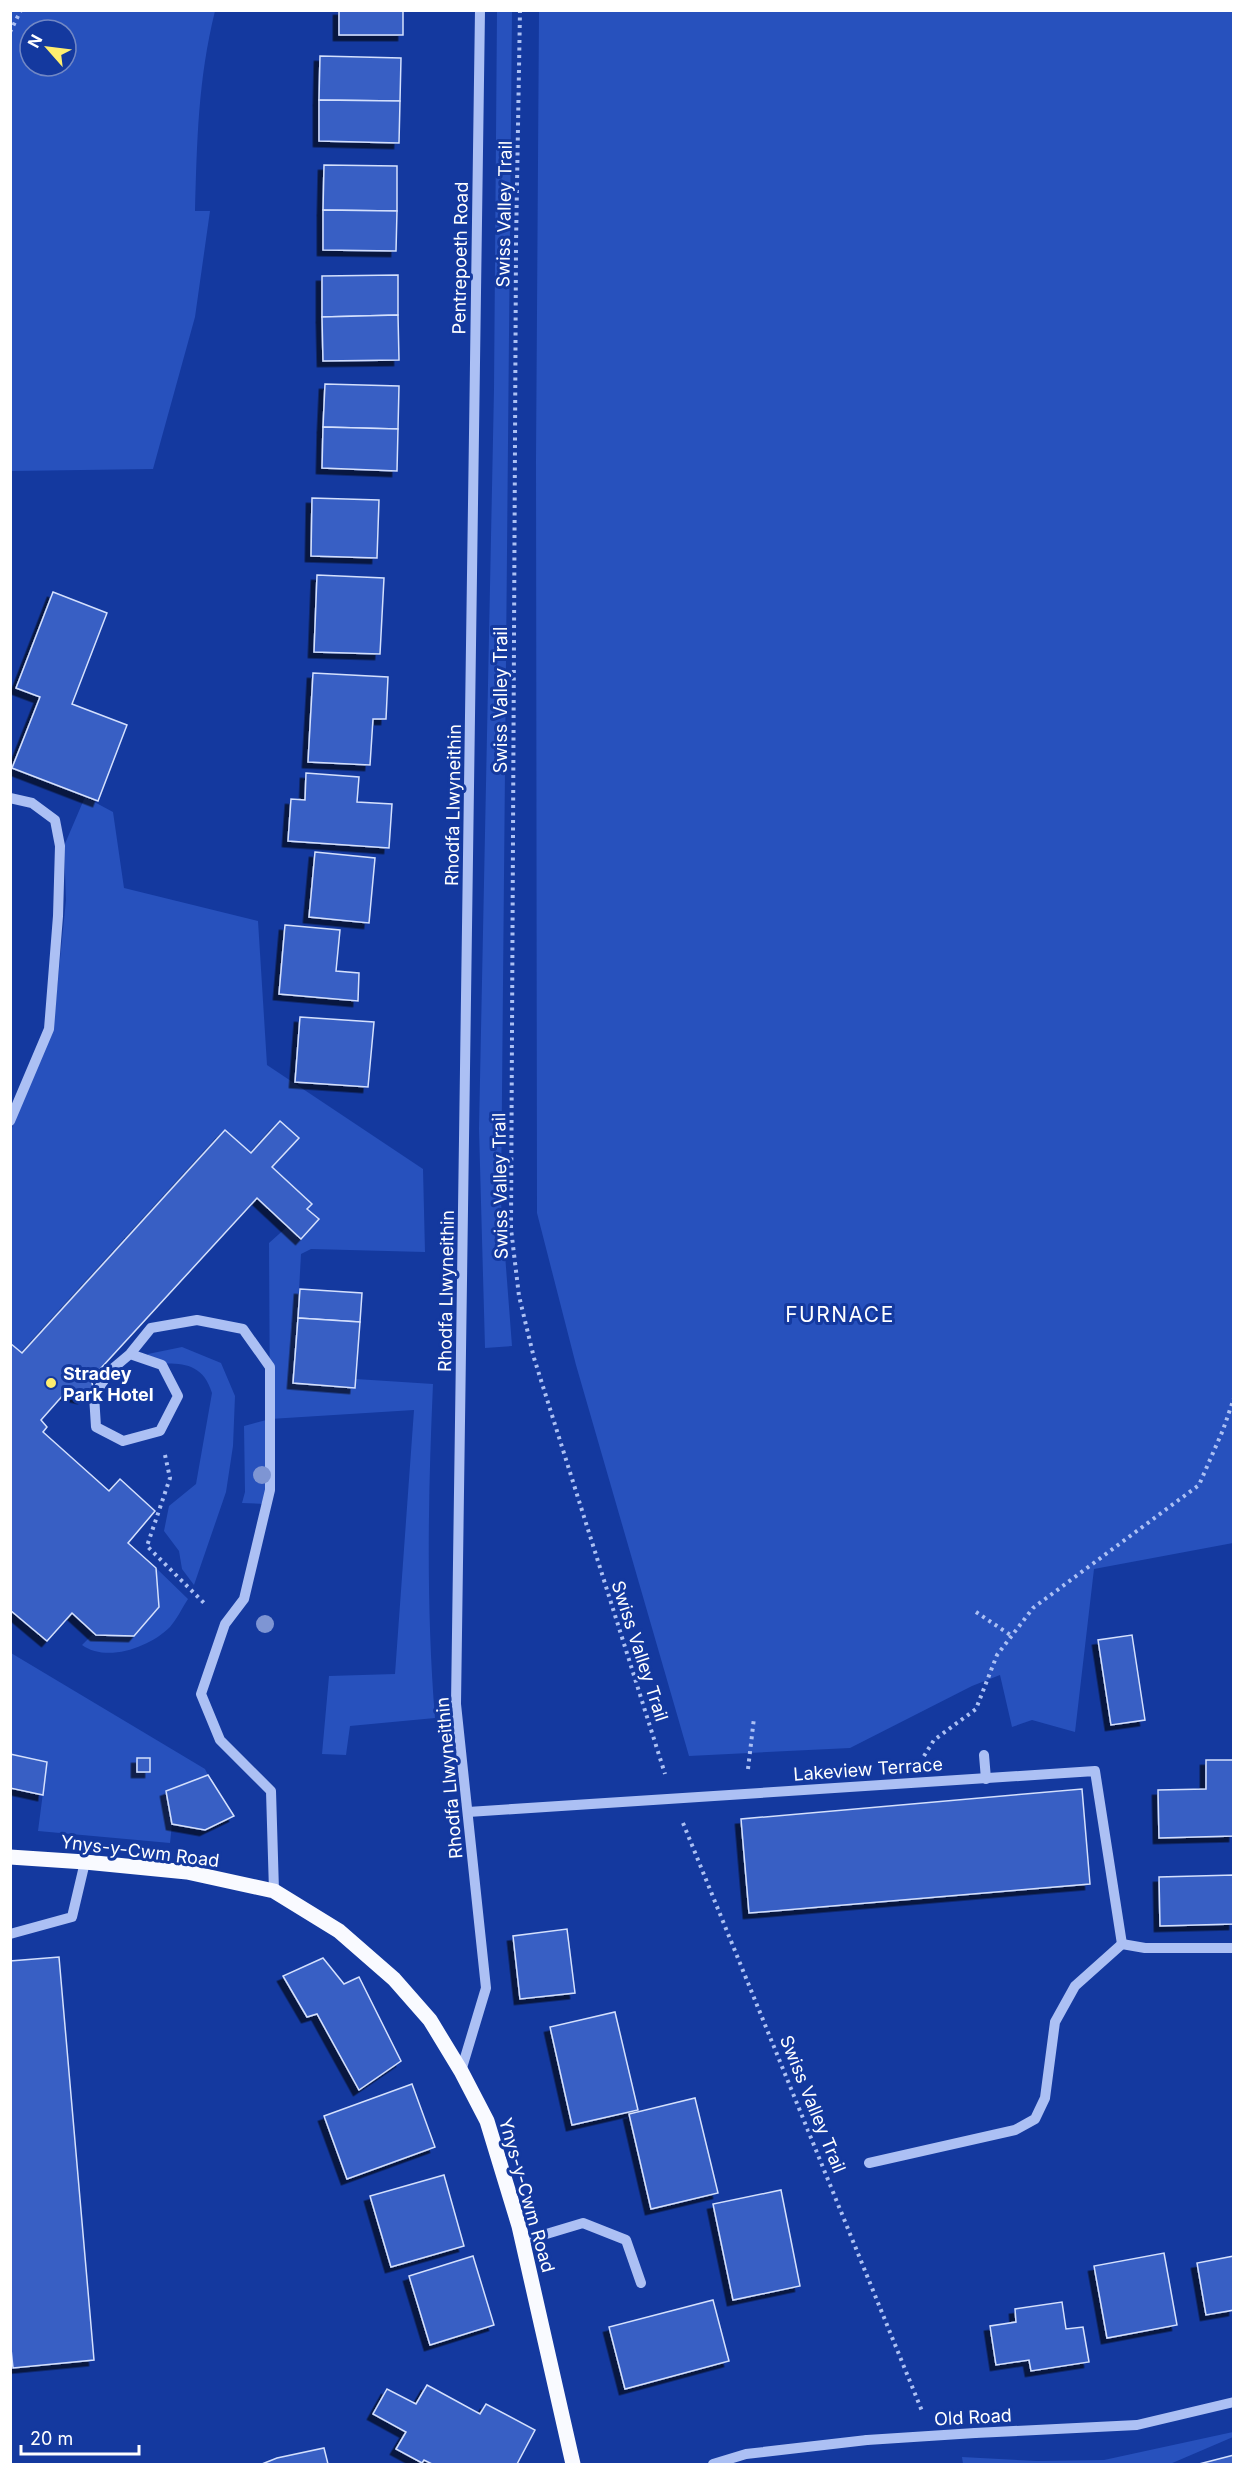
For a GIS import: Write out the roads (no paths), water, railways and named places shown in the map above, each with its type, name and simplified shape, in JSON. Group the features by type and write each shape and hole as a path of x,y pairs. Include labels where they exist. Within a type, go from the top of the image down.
{"main road":[{"name":"Ynys-y-Cwm Road","path":"10,1857 187,1872 274,1891 339,1931 394,1979 430,2020 461,2071 487,2121 522,2241 573,2464"}],"street":[{"name":"Pentrepoeth Road","path":"473,505 480,10"},
{"name":"Rhodfa Llwyneithin","path":"461,2071 486,1988 456,1704 473,505"},
{"path":"10,798 32,803 55,820 60,846 58,916 49,1029 10,1121"},
{"path":"130,1354 162,1365 178,1396 160,1431 123,1441 96,1427 94,1395 111,1370 130,1354 151,1328 197,1320 243,1329 270,1366 270,1491 244,1599 225,1624 201,1694 220,1740 271,1791 274,1891"},
{"path":"984,1755 986,1779"},
{"name":"Lakeview Terrace","path":"468,1812 1095,1771 1122,1944"},
{"path":"10,1934 72,1917 85,1862"},
{"path":"869,2163 1014,2130 1035,2119 1045,2098 1055,2022 1075,1986 1122,1944 1145,1948 1233,1948"},
{"path":"522,2241 583,2223 626,2240 641,2283"},
{"name":"Old Road","path":"713,2464 746,2454 867,2440 1137,2425 1233,2402"}],"place":[{"name":"Stradey Park Hotel","path":"51,1383"}],"district":[{"name":"FURNACE","path":"840,1314"}]}
